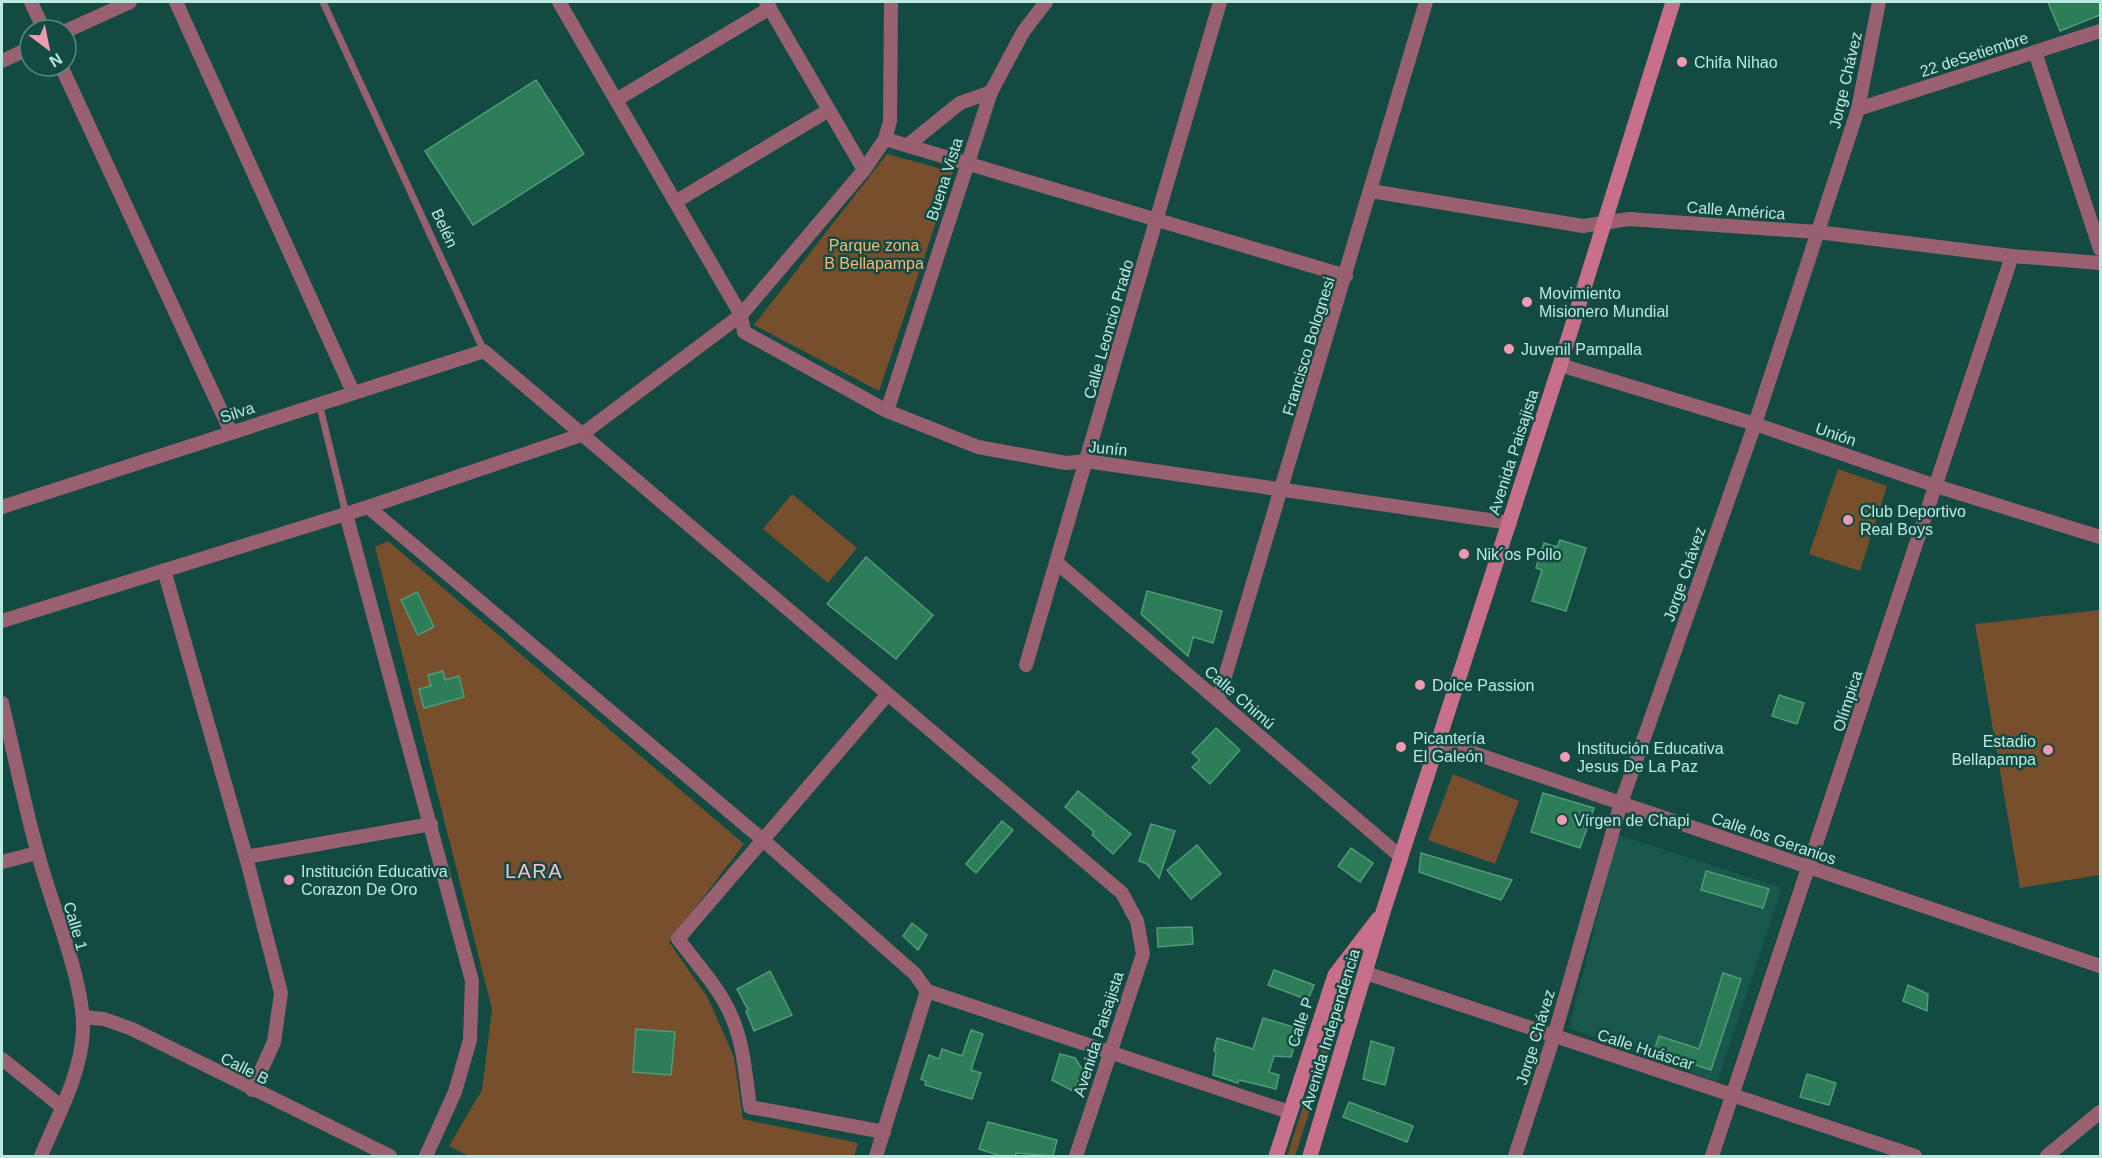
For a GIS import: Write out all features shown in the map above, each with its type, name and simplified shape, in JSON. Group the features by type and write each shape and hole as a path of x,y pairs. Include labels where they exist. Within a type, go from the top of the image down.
{"main road":[{"name":"Avenida Paisajista","path":"1383,912 1510,522 1673,2"},
{"name":"Avenida Independencia","path":"1310,1156 1383,912"},
{"name":"Calle P","path":"1276,1156 1335,975 1383,912"}],"street":[{"path":"31,2 38,18"},
{"path":"78,26 130,2"},
{"path":"176,2 354,392"},
{"path":"559,2 741,315"},
{"path":"2,621 368,507 581,435 741,315 864,170 885,139 890,121 891,2"},
{"name":"Buena Vista","path":"886,411 966,164 992,92 1023,32 1046,2"},
{"name":"Calle Leoncio Prado","path":"1026,664 1220,2"},
{"name":"Francisco Bolognesi","path":"1218,700 1426,2"},
{"name":"Jorge Chávez","path":"1515,1156 1554,1036 1621,803 1755,424 1858,109 1879,2"},
{"path":"616,100 768,5 864,170"},
{"name":"22 deSetiembre","path":"1858,109 2100,31"},
{"path":"2035,52 2100,249"},
{"path":"2,61 18,54"},
{"path":"67,78 231,432"},
{"path":"908,145 960,103 992,92"},
{"path":"675,202 829,110"},
{"path":"885,139 1346,276"},
{"name":"Calle América","path":"1371,191 1583,226 1629,219 1817,232 2012,256 2100,262"},
{"name":"Olímpica","path":"1712,1156 1810,868 2012,256"},
{"name":"Junín","path":"741,315 744,332 886,411 978,447 1066,463 1086,460 1510,522"},
{"name":"Silva","path":"2,507 484,351"},
{"name":"Belén","path":"484,351 887,695"},
{"name":"Unión","path":"1560,365 1755,424 1936,486 2100,537"},
{"path":"368,507 763,840 915,974 927,991 1289,1112"},
{"path":"346,514 472,981 470,1040 455,1092 426,1156"},
{"name":"Calle Chimú","path":"1056,562 1401,857"},
{"path":"164,570 246,857 281,993 274,1042 252,1090"},
{"path":"884,1132 750,1107 743,1058 733,1020 710,981 678,939 887,695"},
{"name":"Avenida Paisajista","path":"887,695 1122,893 1137,921 1143,954 1076,1156"},
{"name":"Calle 1","path":"2,703 37,853 76,985 83,1017 80,1054 62,1107 40,1156"},
{"name":"Calle los Geranios","path":"1438,741 2100,966"},
{"path":"246,857 431,824"},
{"path":"2,862 37,853"},
{"name":"Calle Huáscar","path":"1366,973 1915,1156"},
{"path":"876,1156 927,991"},
{"name":"Calle B","path":"83,1017 104,1019 132,1029 390,1156"},
{"path":"2,1059 62,1107"},
{"path":"2049,1156 2100,1112"}],"lane":[{"name":"Belén","path":"323,2 484,351"},
{"path":"319,403 346,514"}],"shaded area":[{"path":"1618,835 1782,888 1717,1082 1569,1028"}],"green space":[{"name":"Parque zona B Bellapampa","path":"887,154 953,172 879,391 754,325"},
{"name":"Club Deportivo Real Boys","path":"1838,469 1887,486 1860,571 1809,554"},
{"path":"792,494 857,548 828,583 763,529"},
{"path":"388,541 744,844 669,942 708,998 734,1057 743,1119 858,1143 854,1156 469,1156 449,1146 482,1090 492,1009 375,547"},
{"name":"Estadio Bellapampa","path":"2100,610 2100,875 2020,888 1975,624"},
{"path":"1453,774 1519,801 1495,864 1428,840"},
{"path":"1339,995 1346,998 1295,1156 1287,1156"}],"building":[{"path":"2048,2 2100,2 2100,15 2060,31"},
{"path":"536,80 584,154 473,225 425,151"},
{"path":"1560,540 1586,548 1566,611 1532,601 1542,570 1536,568 1544,543 1557,547"},
{"path":"866,557 933,615 896,659 827,604"},
{"path":"1147,591 1222,611 1213,643 1193,637 1188,656 1141,614"},
{"path":"417,592 434,627 418,635 401,600"},
{"path":"443,671 445,680 459,676 464,697 424,708 419,689 431,686 428,675"},
{"path":"1779,695 1804,703 1797,724 1772,716"},
{"path":"1216,728 1240,750 1210,784 1192,767 1200,760 1192,753"},
{"path":"1078,791 1131,834 1113,854 1092,835 1094,832 1065,807"},
{"name":"Vírgen de Chapi","path":"1543,793 1594,808 1580,848 1531,832"},
{"path":"1002,821 1013,830 976,873 966,864"},
{"path":"1151,824 1175,831 1159,878 1147,864 1139,861"},
{"path":"1197,845 1221,874 1191,899 1167,870"},
{"path":"1351,848 1373,863 1360,882 1338,866"},
{"path":"1421,853 1512,880 1501,900 1419,872"},
{"path":"1706,871 1769,889 1763,908 1701,890"},
{"path":"912,923 927,935 918,950 903,936"},
{"path":"1192,927 1193,944 1158,947 1157,928"},
{"path":"1274,970 1314,985 1308,1000 1268,985"},
{"path":"770,971 792,1015 754,1031 746,1011 748,1010 737,989"},
{"path":"1723,973 1741,979 1711,1070 1654,1051 1659,1036 1699,1049"},
{"path":"1908,985 1928,994 1927,1011 1903,1001"},
{"path":"1263,1018 1300,1029 1291,1057 1274,1056 1269,1072 1279,1075 1276,1089 1239,1080 1238,1083 1213,1075 1217,1038 1253,1049"},
{"path":"636,1029 675,1032 671,1075 633,1072"},
{"path":"971,1030 983,1034 971,1070 981,1073 972,1099 925,1085 926,1081 921,1079 929,1055 939,1059 942,1049 962,1056"},
{"path":"1371,1041 1394,1048 1385,1085 1363,1079"},
{"path":"1060,1054 1075,1058 1084,1072 1073,1091 1052,1080"},
{"path":"1807,1074 1836,1083 1829,1105 1800,1097"},
{"path":"1349,1102 1413,1126 1407,1142 1343,1117"},
{"path":"988,1122 1057,1140 1053,1156 1016,1153 1015,1156 1001,1156 979,1149"}],"place":[{"name":"Chifa Nihao","path":"1682,62"},
{"name":"Movimiento Misionero Mundial","path":"1527,302"},
{"name":"Juvenil Pampalla","path":"1509,349"},
{"name":"Club Deportivo Real Boys","path":"1848,520"},
{"name":"Nik´os Pollo","path":"1464,554"},
{"name":"Dolce Passion","path":"1420,685"},
{"name":"Picantería El Galeón","path":"1401,747"},
{"name":"Estadio Bellapampa","path":"2048,750"},
{"name":"Institución Educativa Jesus De La Paz","path":"1565,757"},
{"name":"Vírgen de Chapi","path":"1562,820"},
{"name":"Institución Educativa Corazon De Oro","path":"289,880"}],"district":[{"name":"LARA","path":"534,871"}]}
